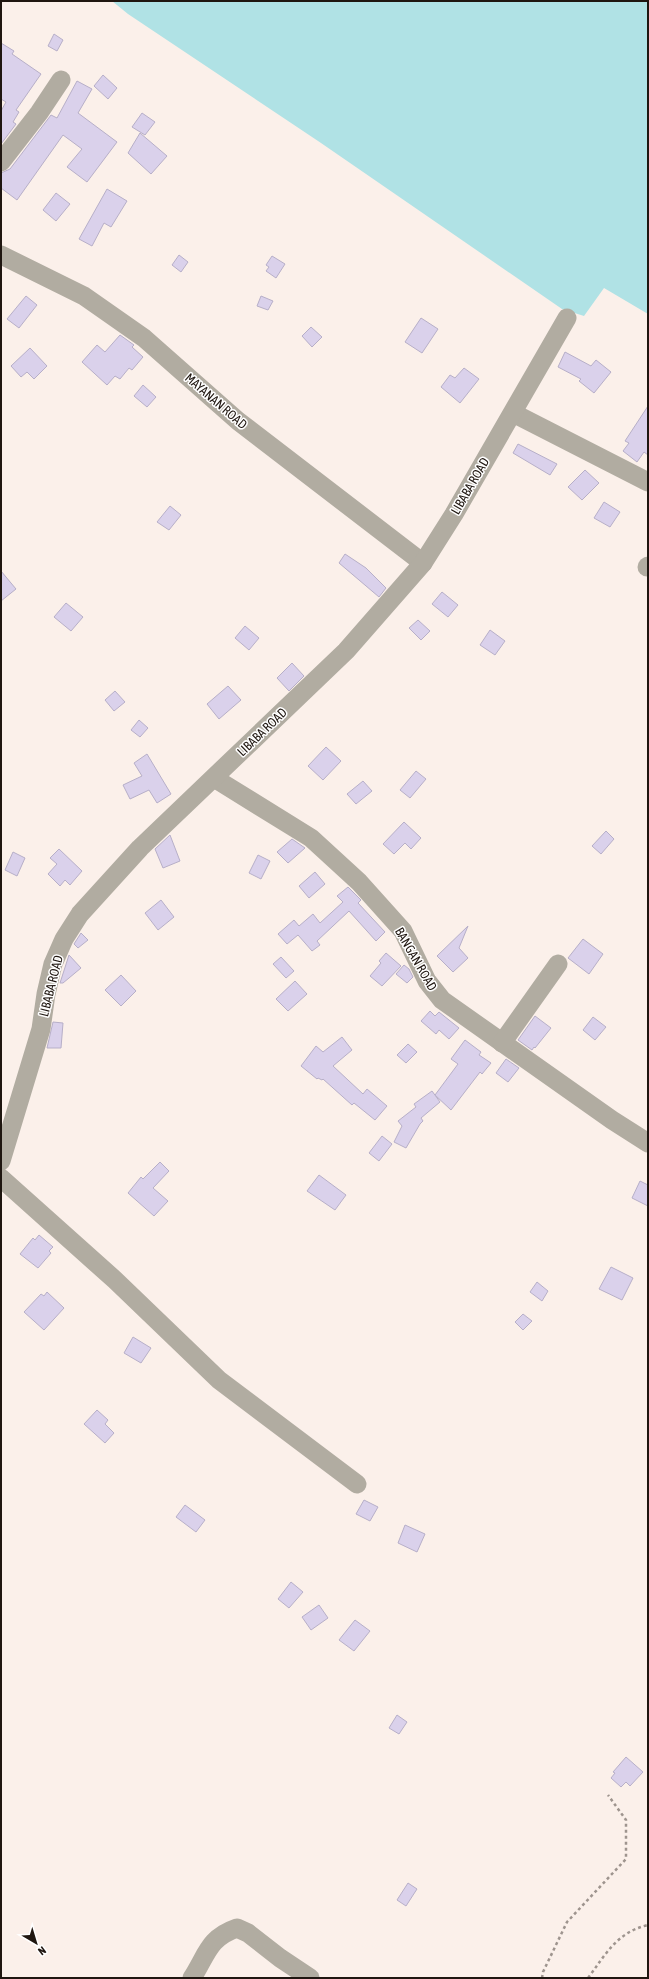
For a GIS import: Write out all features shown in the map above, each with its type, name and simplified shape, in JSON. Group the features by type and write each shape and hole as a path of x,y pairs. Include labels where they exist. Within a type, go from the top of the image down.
{"street":[{"path":"1,162 39,113 61,80"},
{"name":"MAYANAN ROAD","path":"1,255 84,296 144,338 238,421 423,563"},
{"name":"LIBABA ROAD","path":"1,1161 41,1029 46,994 53,964 64,939 80,914 140,848 346,651 423,563 454,514 567,318"},
{"path":"513,413 648,482"},
{"name":"BANGAN ROAD","path":"214,778 311,838 359,882 403,931 427,981 442,1000 612,1120 648,1143"},
{"path":"502,1043 558,964"},
{"path":"1,1178 121,1285 219,1380 357,1484"},
{"path":"192,1978 215,1940 226,1932 237,1928 248,1933 280,1958 310,1978"}],"path":[{"path":"542,1978 543,1972 567,1922 626,1859 626,1820 608,1795"},
{"path":"588,1978 617,1939 635,1928 648,1925"}],"water":[{"path":"112,1 648,1 648,314 604,288 584,316 562,309 321,143 128,14"}],"building":[{"path":"54,34 63,40 57,51 48,46"},
{"path":"1,43 14,51 12,54 41,74 16,110 19,112 13,122 16,124 1,144 1,111 6,102 1,99"},
{"path":"103,75 117,88 108,99 94,86"},
{"path":"77,81 92,89 78,113 117,142 87,182 67,167 82,149 63,135 17,200 1,188 1,173 10,169 51,115 57,118"},
{"path":"142,113 155,122 145,135 132,127"},
{"path":"140,133 167,156 151,174 128,153"},
{"path":"107,189 127,201 111,227 104,223 92,246 79,239"},
{"path":"56,193 70,204 56,221 43,210"},
{"path":"179,255 188,262 181,272 172,265"},
{"path":"272,256 285,264 276,278 266,271 269,267 266,265"},
{"path":"26,296 37,305 19,328 7,319"},
{"path":"261,296 273,301 268,310 257,306"},
{"path":"421,318 438,329 422,353 405,342"},
{"path":"311,327 322,337 312,347 302,336"},
{"path":"120,335 134,345 132,347 143,357 132,370 129,368 120,379 115,376 107,385 82,362 97,345 105,352"},
{"path":"30,348 47,366 34,379 27,372 21,377 11,366"},
{"path":"565,352 591,366 596,360 611,372 594,393 579,381 581,379 558,367"},
{"path":"464,368 479,379 460,403 441,387 450,375 455,378"},
{"path":"143,385 156,397 147,407 134,396"},
{"path":"648,406 648,455 644,452 637,462 623,451 629,443 625,441"},
{"path":"518,444 557,464 550,475 513,453"},
{"path":"585,470 599,483 582,500 568,487"},
{"path":"604,502 620,512 610,527 594,518"},
{"path":"170,506 181,515 169,530 157,522"},
{"path":"345,554 366,568 386,588 379,597 339,563"},
{"path":"1,571 16,589 1,601"},
{"path":"442,592 458,605 448,617 432,604"},
{"path":"66,603 83,617 71,631 54,617"},
{"path":"418,620 430,631 421,640 409,628"},
{"path":"245,626 259,638 249,650 235,638"},
{"path":"490,630 505,641 495,655 480,645"},
{"path":"292,663 304,676 289,691 277,678"},
{"path":"228,686 241,700 219,719 207,704"},
{"path":"115,691 125,702 114,711 105,700"},
{"path":"139,720 148,728 140,737 131,730"},
{"path":"326,747 341,761 323,780 308,766"},
{"path":"147,754 171,794 157,803 149,790 130,799 123,785 142,776 134,763"},
{"path":"416,771 426,779 410,798 400,790"},
{"path":"363,781 372,791 356,804 347,794"},
{"path":"404,822 421,838 411,849 405,843 394,854 383,844"},
{"path":"606,831 614,839 601,854 592,846"},
{"path":"170,835 180,861 163,868 155,849"},
{"path":"292,839 305,848 288,863 277,852"},
{"path":"59,849 82,871 70,885 65,880 60,886 48,874 57,864 50,858"},
{"path":"13,852 25,858 17,876 5,870"},
{"path":"258,855 270,861 261,879 249,873"},
{"path":"315,872 325,884 309,898 299,886"},
{"path":"348,887 361,900 358,903 385,932 376,941 349,911 317,941 320,945 312,951 298,935 287,944 278,934 294,920 299,926 313,914 320,923 343,902 337,896"},
{"path":"161,900 174,917 158,930 145,913"},
{"path":"468,926 459,948 468,958 453,972 437,956"},
{"path":"81,933 88,940 78,948 74,944"},
{"path":"583,939 603,954 589,974 568,958"},
{"path":"386,953 401,966 382,986 370,976 381,963 379,961"},
{"path":"69,955 81,968 63,983 60,983"},
{"path":"281,957 294,971 286,978 273,964"},
{"path":"404,965 409,969 413,977 407,983 396,974"},
{"path":"121,975 136,991 121,1006 105,990"},
{"path":"295,981 307,994 288,1011 276,999"},
{"path":"430,1011 435,1016 439,1012 459,1028 449,1039 439,1030 436,1034 421,1021"},
{"path":"535,1016 551,1028 532,1050 518,1040"},
{"path":"593,1017 606,1027 595,1040 583,1030"},
{"path":"53,1022 63,1023 61,1048 47,1048"},
{"path":"342,1037 352,1050 333,1066 363,1094 367,1089 387,1106 375,1120 354,1103 352,1105 323,1079 317,1079 301,1066 316,1046 323,1052"},
{"path":"465,1040 481,1052 479,1055 491,1063 482,1074 480,1072 451,1110 435,1095 458,1064 451,1059"},
{"path":"408,1044 417,1052 406,1063 397,1055"},
{"path":"506,1059 519,1068 508,1082 496,1073"},
{"path":"432,1091 440,1102 421,1118 423,1121 406,1148 394,1142 402,1126 398,1121 416,1107 414,1104"},
{"path":"382,1136 392,1144 379,1161 369,1153"},
{"path":"160,1162 169,1171 153,1188 168,1201 154,1216 128,1193 141,1177 143,1179"},
{"path":"319,1175 346,1195 335,1210 307,1191"},
{"path":"640,1181 648,1185 648,1206 632,1198"},
{"path":"39,1235 53,1247 49,1251 51,1253 38,1268 20,1254 33,1238 35,1240"},
{"path":"611,1267 633,1278 622,1300 599,1289"},
{"path":"537,1282 548,1291 542,1301 530,1292"},
{"path":"47,1292 64,1308 44,1330 24,1312 41,1294 44,1296"},
{"path":"523,1314 532,1321 523,1330 515,1322"},
{"path":"133,1337 151,1348 141,1363 124,1353"},
{"path":"97,1410 108,1420 105,1424 114,1433 105,1443 84,1424"},
{"path":"364,1500 378,1507 370,1521 356,1514"},
{"path":"185,1505 205,1520 196,1532 176,1517"},
{"path":"405,1525 425,1534 417,1552 398,1543"},
{"path":"291,1582 303,1592 289,1608 278,1599"},
{"path":"319,1605 328,1618 311,1630 302,1617"},
{"path":"355,1620 370,1631 354,1651 339,1640"},
{"path":"397,1715 407,1722 399,1734 389,1728"},
{"path":"626,1757 643,1772 630,1786 626,1782 621,1787 611,1778 615,1773 613,1772"},
{"path":"408,1883 417,1889 406,1906 397,1900"}]}
